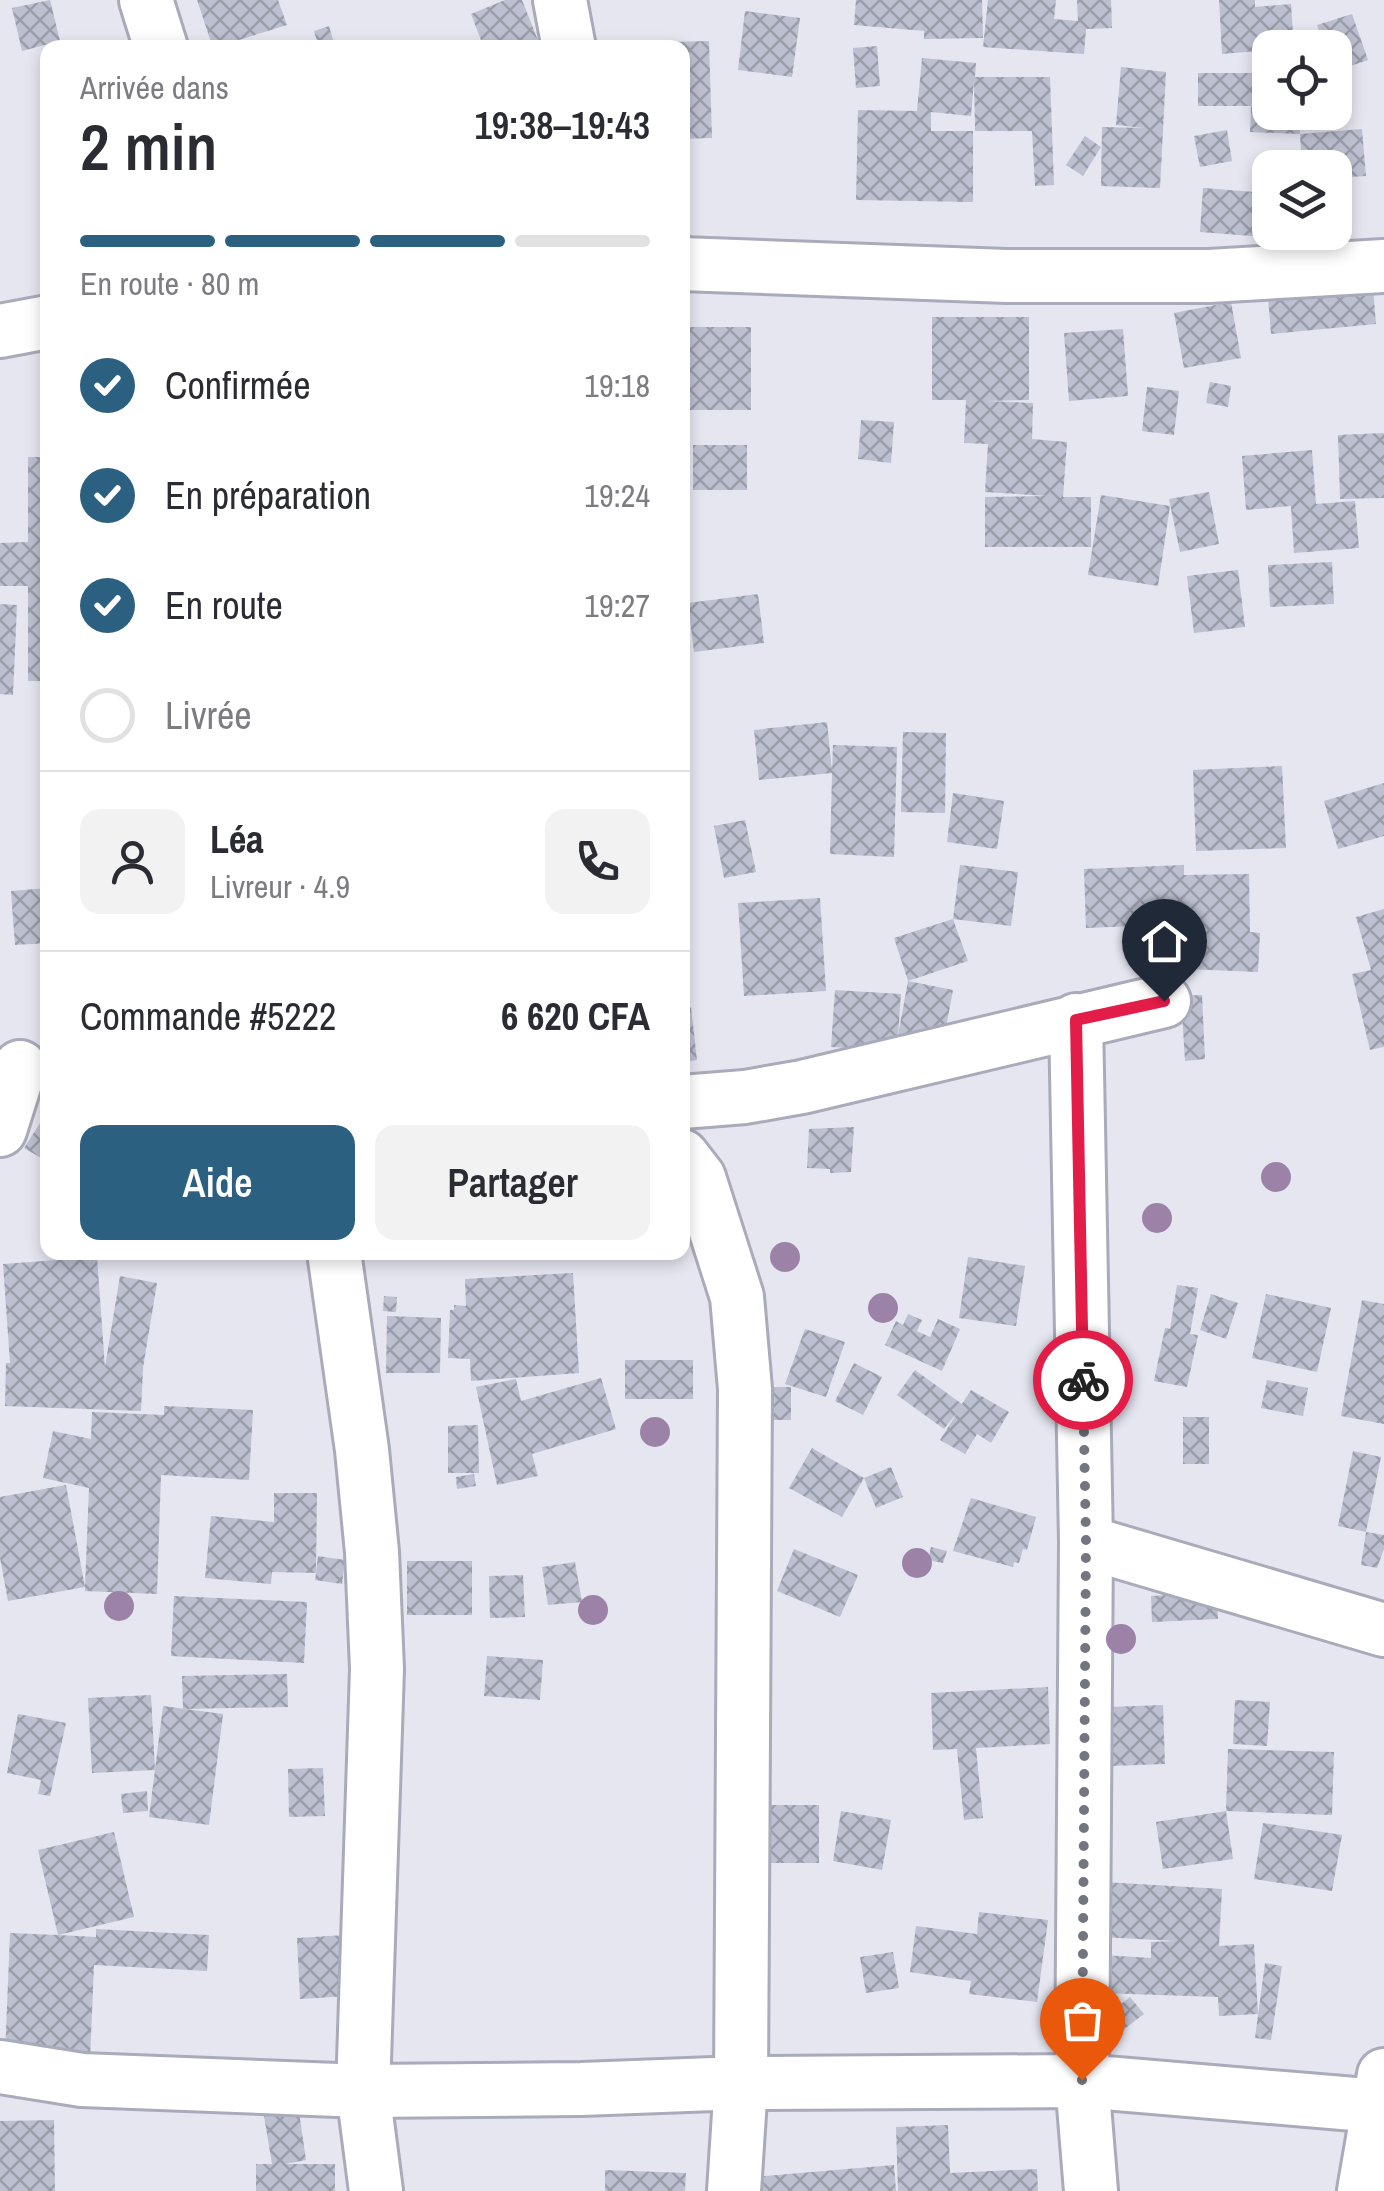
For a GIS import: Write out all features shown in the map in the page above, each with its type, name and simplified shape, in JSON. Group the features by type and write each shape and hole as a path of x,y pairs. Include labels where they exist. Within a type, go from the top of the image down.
{"street":[{"path":"146,0 158,40"},
{"path":"560,0 568,40"},
{"path":"690,264 1007,276 1209,276 1384,266"},
{"path":"0,331 40,324"},
{"path":"690,1101 802,1087 1164,1001"},
{"path":"1076,1020 1086,1542 1082,2080 1091,2191"},
{"path":"0,1130 23,1068"},
{"path":"690,1167 698,1178 737,1298 745,1389 741,2083 734,2191"},
{"path":"335,1260 372,1552 377,1668 363,2091 376,2191"},
{"path":"1086,1542 1384,1630"},
{"path":"0,2067 82,2080 363,2091 1082,2080 1114,2086 1381,2090 1364,2191"}],"building":[{"path":"50,0 60,40 40,40 40,46 22,51 12,8"},
{"path":"197,0 278,0 287,25 239,40 210,40"},
{"path":"505,0 522,0 538,40 481,40 471,14"},
{"path":"856,0 982,0 983,38 924,39 924,31 854,25"},
{"path":"988,0 1056,0 1054,19 1078,21 1077,0 1111,0 1112,28 1086,29 1084,54 983,47"},
{"path":"1219,0 1255,0 1255,7 1291,4 1293,30 1252,30 1252,52 1222,54"},
{"path":"745,11 800,18 792,77 738,70"},
{"path":"1352,14 1368,60 1352,65 1352,30 1319,30 1317,25"},
{"path":"329,26 333,40 317,40 314,31"},
{"path":"690,41 709,41 712,138 690,139"},
{"path":"877,46 880,86 856,88 853,48"},
{"path":"922,58 976,63 975,77 1050,77 1054,185 1035,186 1032,131 975,131 974,81 971,116 931,112 931,131 973,131 973,202 856,200 858,110 917,111"},
{"path":"1121,67 1166,72 1160,188 1101,186 1102,127 1144,128 1116,125"},
{"path":"1198,73 1252,73 1252,130 1300,130 1300,134 1250,132 1251,106 1198,106"},
{"path":"1362,129 1366,176 1352,177 1352,150 1301,150 1300,134"},
{"path":"1227,130 1232,161 1200,167 1194,136"},
{"path":"1085,136 1101,147 1083,176 1066,165"},
{"path":"1203,188 1252,192 1252,236 1200,232"},
{"path":"1372,276 1376,324 1271,334 1267,286"},
{"path":"1231,302 1241,358 1184,368 1174,313"},
{"path":"932,317 1029,317 1029,400 986,401 1033,403 1032,439 1067,442 1063,497 1091,497 1091,547 985,547 985,497 1048,496 985,492 988,444 964,443 966,400 932,400"},
{"path":"690,327 751,327 751,410 690,410"},
{"path":"1123,329 1128,396 1069,401 1064,333"},
{"path":"1210,382 1231,386 1228,407 1206,403"},
{"path":"1147,387 1179,391 1174,435 1142,431"},
{"path":"861,420 894,422 891,463 858,459"},
{"path":"1384,433 1384,498 1340,499 1338,435"},
{"path":"693,445 747,445 747,490 693,490"},
{"path":"1312,450 1316,504 1355,501 1359,548 1294,553 1291,506 1246,510 1242,456"},
{"path":"28,457 40,457 40,681 28,681 28,586 0,586 0,543 28,542"},
{"path":"1209,492 1219,544 1180,552 1169,499"},
{"path":"1101,495 1170,506 1158,586 1088,575"},
{"path":"1332,562 1334,604 1270,607 1268,565"},
{"path":"1238,570 1245,627 1194,633 1187,576"},
{"path":"758,594 764,643 694,652 690,603"},
{"path":"0,604 17,605 13,695 0,694"},
{"path":"827,722 832,771 833,745 897,747 894,857 830,854 832,773 759,780 754,730"},
{"path":"903,732 946,733 945,813 901,812"},
{"path":"1282,766 1286,848 1196,851 1193,770"},
{"path":"1384,783 1384,836 1338,849 1324,801"},
{"path":"953,793 1004,801 997,849 947,842"},
{"path":"745,820 756,872 724,878 714,826"},
{"path":"960,865 1018,872 1011,926 953,919"},
{"path":"1184,865 1184,875 1249,874 1250,932 1260,933 1258,972 1185,969 1186,924 1086,928 1084,869"},
{"path":"40,889 40,943 15,945 11,891"},
{"path":"820,898 826,991 744,996 738,903"},
{"path":"1384,909 1384,1047 1370,1050 1352,974 1371,970 1356,917"},
{"path":"953,919 968,961 908,981 894,938"},
{"path":"908,981 953,990 943,1044 898,1035"},
{"path":"835,990 901,994 897,1051 831,1047"},
{"path":"1202,995 1205,1059 1185,1061 1181,996"},
{"path":"690,1007 697,1060 690,1061"},
{"path":"40,1123 40,1157 24,1148"},
{"path":"854,1127 851,1172 807,1168 809,1129"},
{"path":"968,1257 1025,1266 1016,1326 959,1318"},
{"path":"97,1260 105,1367 120,1276 157,1283 143,1368 141,1411 5,1406 6,1363 10,1363 3,1264"},
{"path":"573,1273 579,1373 471,1381 470,1359 448,1358 450,1310 454,1310 454,1305 466,1306 465,1279"},
{"path":"1177,1285 1198,1288 1190,1334 1198,1335 1187,1387 1154,1381 1165,1328 1170,1329"},
{"path":"1211,1294 1238,1303 1226,1339 1200,1330"},
{"path":"1266,1294 1331,1308 1317,1372 1252,1358"},
{"path":"384,1296 397,1297 396,1312 383,1311"},
{"path":"1362,1300 1384,1304 1384,1424 1341,1416"},
{"path":"908,1314 922,1320 917,1331 930,1337 938,1319 960,1329 942,1371 885,1345 896,1321 903,1325"},
{"path":"387,1316 441,1318 440,1373 386,1373"},
{"path":"805,1329 845,1342 826,1397 785,1384"},
{"path":"625,1360 693,1360 693,1399 625,1399"},
{"path":"854,1363 882,1377 863,1415 835,1401"},
{"path":"915,1370 962,1404 971,1390 1009,1412 991,1443 977,1434 965,1454 940,1440 957,1413 944,1429 897,1395"},
{"path":"601,1378 616,1429 532,1454 538,1476 497,1485 476,1387 516,1379 521,1401"},
{"path":"1267,1380 1308,1388 1303,1416 1261,1408"},
{"path":"768,1387 791,1387 791,1420 768,1420"},
{"path":"164,1406 253,1410 249,1480 161,1475 157,1594 85,1591 89,1488 43,1478 53,1431 91,1439 92,1412 164,1415"},
{"path":"1183,1417 1209,1417 1209,1464 1183,1464"},
{"path":"478,1425 479,1473 448,1473 448,1426"},
{"path":"812,1448 864,1478 842,1517 789,1488"},
{"path":"1353,1451 1381,1457 1366,1532 1338,1526"},
{"path":"891,1467 903,1497 876,1508 864,1478"},
{"path":"474,1474 476,1486 457,1489 456,1477"},
{"path":"66,1485 85,1587 8,1601 0,1558 0,1497"},
{"path":"274,1493 317,1493 316,1573 272,1572 271,1584 205,1578 211,1516 274,1522"},
{"path":"971,1498 1036,1517 1019,1563 1014,1562 1013,1567 953,1551"},
{"path":"1366,1532 1384,1535 1377,1568 1361,1565"},
{"path":"931,1547 947,1551 943,1563 928,1560"},
{"path":"794,1549 858,1575 840,1617 777,1591"},
{"path":"318,1556 345,1560 342,1584 315,1580"},
{"path":"407,1561 472,1561 472,1615 407,1615"},
{"path":"575,1562 582,1602 548,1605 542,1567"},
{"path":"523,1575 525,1617 490,1618 489,1576"},
{"path":"1217,1592 1218,1619 1152,1622 1151,1596"},
{"path":"174,1596 307,1602 304,1663 171,1656"},
{"path":"487,1656 543,1660 540,1700 484,1696"},
{"path":"287,1674 288,1707 183,1709 182,1676"},
{"path":"1048,1687 1050,1744 976,1748 983,1818 964,1820 957,1749 933,1750 931,1693"},
{"path":"151,1695 155,1770 92,1773 88,1698"},
{"path":"1235,1700 1270,1702 1267,1746 1233,1744"},
{"path":"1163,1705 1165,1764 1111,1766 1109,1707"},
{"path":"163,1706 223,1714 209,1825 149,1817"},
{"path":"18,1714 66,1723 50,1796 38,1794 41,1780 7,1773"},
{"path":"1228,1749 1334,1752 1332,1815 1226,1811"},
{"path":"323,1768 325,1816 289,1817 288,1769"},
{"path":"147,1791 148,1811 123,1813 121,1794"},
{"path":"768,1805 819,1805 819,1863 768,1863"},
{"path":"841,1811 891,1820 882,1870 833,1861"},
{"path":"1226,1811 1233,1859 1163,1869 1156,1822"},
{"path":"1263,1823 1342,1835 1332,1891 1254,1879"},
{"path":"114,1832 134,1917 58,1935 38,1850"},
{"path":"1104,1882 1222,1889 1219,1946 1254,1944 1258,2014 1219,2016 1218,1997 1101,1993 1103,1955 1151,1958 1151,1942 1175,1941 1101,1937"},
{"path":"979,1912 1048,1920 1037,2002 969,1994 971,1981 910,1972 916,1926 977,1934"},
{"path":"96,1929 209,1935 207,1971 94,1965 90,2059 5,2056 10,1933 96,1937"},
{"path":"345,1935 349,1996 300,1999 297,1938"},
{"path":"893,1952 899,1988 866,1993 860,1957"},
{"path":"1265,1963 1282,1966 1271,2040 1255,2038"},
{"path":"1130,1997 1144,2014 1119,2033 1106,2016"},
{"path":"298,2105 306,2160 285,2164 335,2164 335,2191 256,2191 256,2164 272,2164 263,2110"},
{"path":"54,2120 55,2191 0,2191 0,2121"},
{"path":"948,2125 950,2173 1037,2169 1038,2191 898,2191 896,2127"},
{"path":"894,2165 896,2191 755,2191 754,2177"},
{"path":"605,2170 686,2173 685,2191 605,2191"}],"way so far":[{"path":"1082,2080 1086,1542 1083,1380"}],"route":[{"path":"1083,1380 1076,1020 1164,1001"}]}
